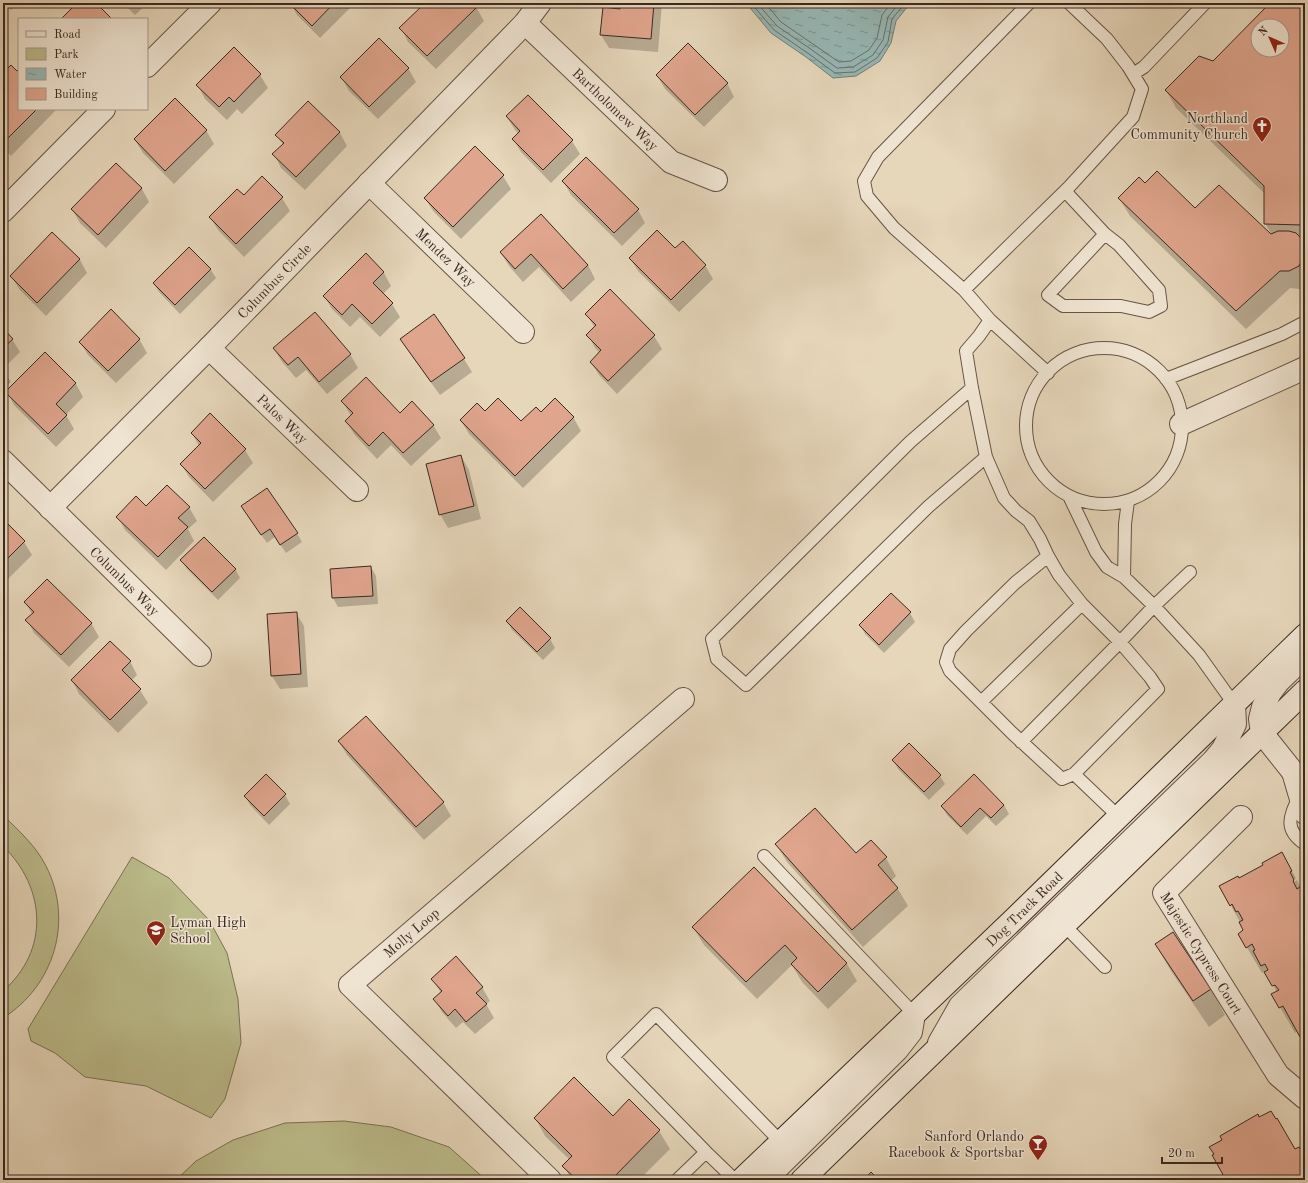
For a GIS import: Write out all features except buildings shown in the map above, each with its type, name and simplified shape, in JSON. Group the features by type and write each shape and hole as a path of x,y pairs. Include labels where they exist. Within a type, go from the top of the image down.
{"street":[{"path":"148,65 210,3"},
{"name":"Columbus Circle","path":"50,508 209,348 525,23 540,3"},
{"name":"Bartholomew Way","path":"525,23 671,162 716,180"},
{"path":"3,211 103,110"},
{"name":"Mendez Way","path":"369,183 523,332"},
{"name":"Palos Way","path":"209,348 357,490"},
{"path":"1181,424 1305,368"},
{"path":"3,461 50,508"},
{"name":"Columbus Way","path":"50,508 200,655"},
{"name":"Dog Track Road","path":"741,1180 1305,635"},
{"path":"1301,790 1262,733 1260,719 1263,707 1270,693 1279,681 1305,656"},
{"path":"802,1180 1305,691"},
{"name":"Molly Loop","path":"550,1180 350,985 683,699"},
{"path":"934,1051 960,1006 1213,761 1223,749 1234,724 1234,704"},
{"name":"Majestic Cypress Court","path":"1241,817 1164,893 1278,1074 1305,1097"},
{"path":"765,1180 897,1050 911,1032 914,1014"}],"lane":[{"path":"1029,3 878,157 864,181 867,196 894,228 964,290 990,320 1048,373"},
{"path":"964,290 1064,191 1133,118 1142,89 1128,66 1107,39 1069,3"},
{"path":"1133,74 1144,67 1205,3"},
{"path":"1064,191 1105,234 1119,245 1159,290 1162,306 1149,312 1121,306 1063,306 1048,295 1105,234"},
{"path":"990,320 966,351 986,457 1004,498 1016,511 1029,521 1059,575 1082,604 1120,642 1150,677 1158,689 1074,774 1062,779 1021,742 950,671 946,662 950,649 1015,583 1048,556"},
{"path":"1166,379 1268,339 1305,322"},
{"path":"1108,347 1135,353 1158,368 1166,379 1174,390 1182,416 1181,443 1170,468 1152,488 1128,501 1109,504 1089,504 1070,498 1048,482 1033,460 1025,434 1027,407 1038,382 1057,363 1082,350 1108,347"},
{"path":"972,388 910,442 712,639 717,659 746,685 929,506 986,457"},
{"path":"1070,498 1100,557 1107,567 1124,577 1154,606 1199,655 1234,704"},
{"path":"1124,577 1125,524 1128,501"},
{"path":"1021,742 1154,606 1190,572"},
{"path":"981,702 1082,604"},
{"path":"1074,774 1118,816"},
{"path":"1301,790 1290,818 1290,824 1298,839 1305,844"},
{"path":"764,856 914,1014"},
{"path":"1064,925 1105,967"},
{"path":"735,1180 612,1057 656,1014 780,1142"},
{"path":"677,1180 706,1152"}],"green space":[{"path":"3,815 27,839 46,866 54,887 58,908 58,930 54,951 46,970 35,988 21,1005 3,1018 3,991 18,975 29,957 35,938 37,919 34,900 28,881 17,863 3,846"},
{"path":"132,857 169,878 209,920 227,953 238,999 241,1043 225,1099 211,1118 146,1086 85,1077 55,1053 31,1041 28,1029"},
{"path":"344,1121 391,1127 449,1147 486,1180 176,1180 196,1161 233,1140 285,1123"}],"water":[{"path":"746,3 914,3 908,6 896,21 891,43 880,61 856,76 833,78 771,33"}],"place":[{"name":"Northland Community Church","path":"1262,143"},
{"name":"Lyman High School","path":"156,947"},
{"name":"Sanford Orlando Racebook & Sportsbar","path":"1038,1161"}]}
